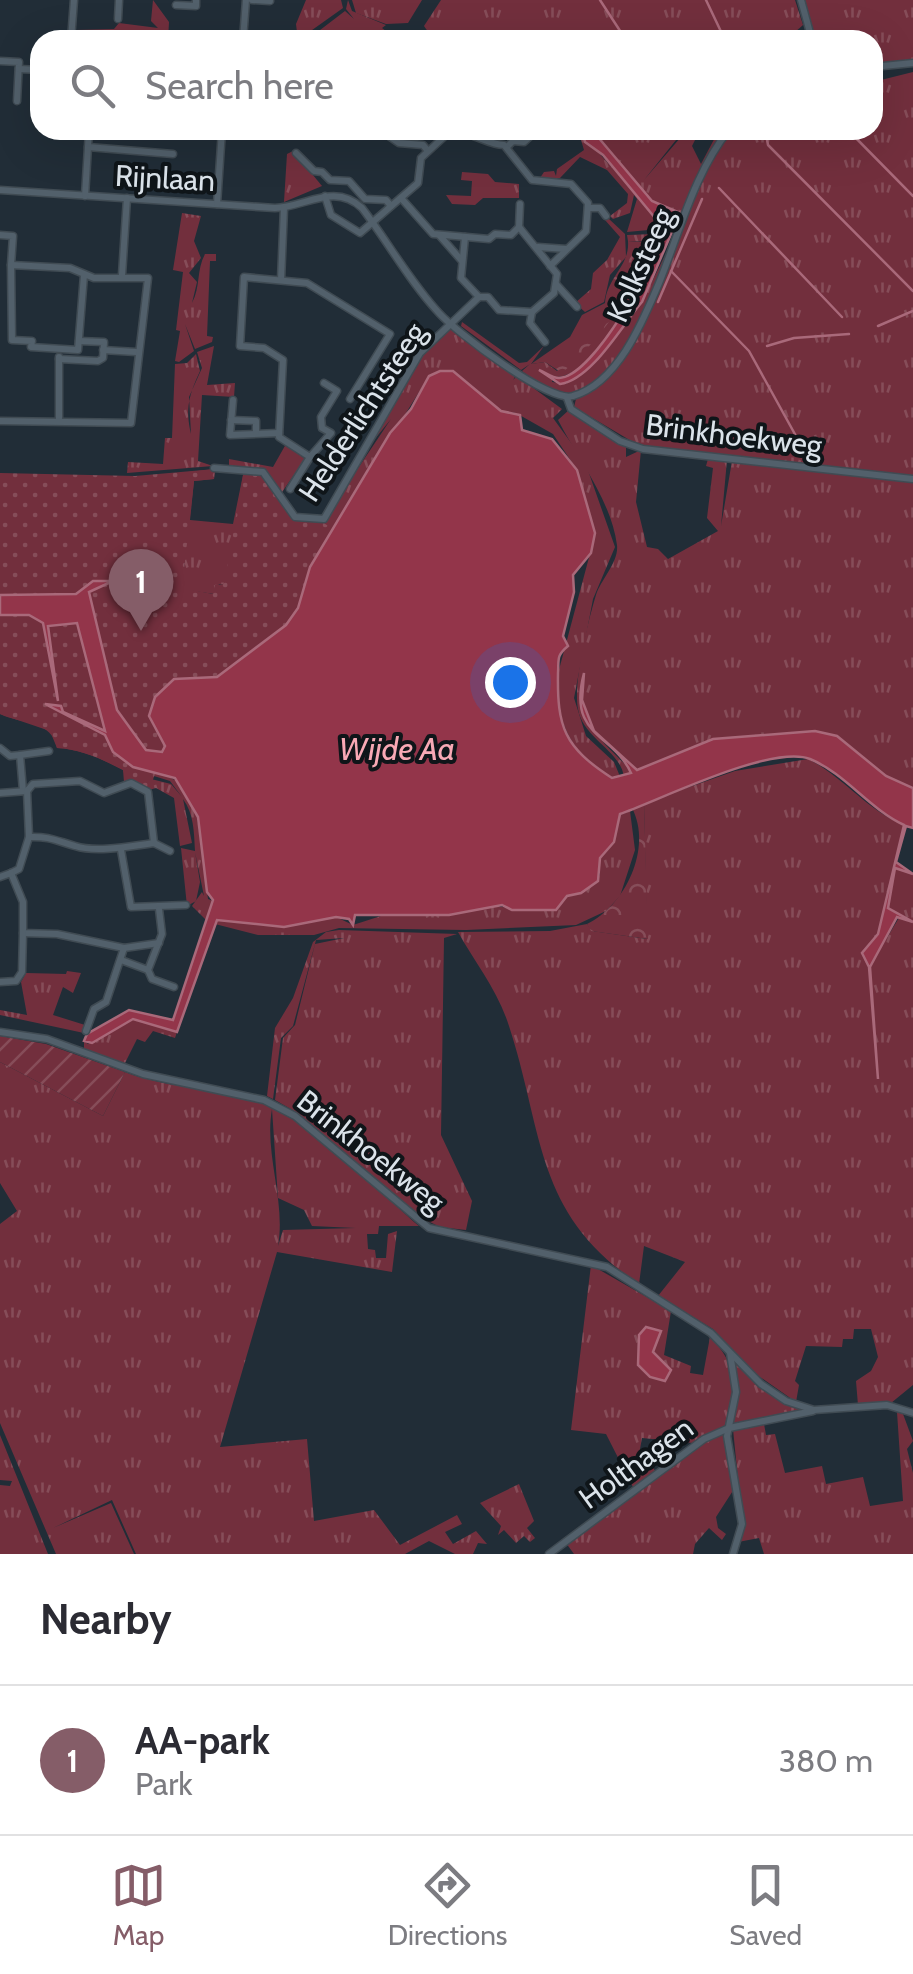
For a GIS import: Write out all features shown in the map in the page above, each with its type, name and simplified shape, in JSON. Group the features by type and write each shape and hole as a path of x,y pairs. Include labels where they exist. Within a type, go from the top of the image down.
{"street":[{"path":"72,30 74,0"},
{"path":"118,19 119,0"},
{"path":"176,5 196,6 196,0"},
{"path":"244,30 249,0 269,0"},
{"path":"802,0 810,30"},
{"path":"0,61 20,62 17,100"},
{"path":"883,66 913,63"},
{"path":"19,68 30,69"},
{"path":"84,196 88,140"},
{"path":"217,204 221,140"},
{"path":"393,140 398,144 423,145 428,151"},
{"path":"440,140 421,158 418,183 372,222 360,233 331,215 325,196 353,201 372,222 449,323 546,392 567,398"},
{"path":"484,140 507,147 532,180 571,184 588,208 586,231 550,266"},
{"path":"507,147 513,141 526,140"},
{"name":"Kolksteeg","path":"567,398 580,393 612,366 636,334 711,158 723,140"},
{"path":"88,147 173,154"},
{"path":"296,153 330,180 348,181 364,198 386,200 391,206"},
{"name":"Rijnlaan","path":"0,190 284,208 325,196"},
{"path":"122,276 127,198"},
{"path":"400,198 433,234 489,239 494,234 511,235 519,228"},
{"path":"520,204 519,228 556,274 554,292 532,312 530,323 545,342"},
{"path":"280,280 284,208"},
{"path":"588,208 600,208 606,216"},
{"path":"0,235 13,236 12,340 78,350 84,275"},
{"path":"440,235 462,262"},
{"path":"465,237 462,278 478,297"},
{"path":"538,248 566,249"},
{"path":"0,421 131,422 136,352 144,334 148,278 113,279 84,275 70,268 11,264"},
{"path":"310,456 279,438 283,360 264,348 240,346 244,277 306,283 390,334 350,399"},
{"path":"555,283 577,307"},
{"path":"449,323 478,297 488,297 498,310 532,312"},
{"name":"Helderlichtsteeg","path":"214,468 262,472 295,518 324,519 420,353 449,323"},
{"path":"59,359 98,361 104,342 79,341"},
{"path":"59,420 60,349"},
{"path":"103,350 136,352"},
{"path":"290,488 310,456 331,434 322,428 322,417 337,391 324,383"},
{"name":"Brinkhoekweg","path":"567,398 571,409 620,440 643,449 913,479"},
{"path":"231,420 256,421 255,437 230,435 232,400"},
{"path":"256,432 279,433"},
{"path":"0,748 10,756 49,752"},
{"path":"0,877 19,868 29,837 20,755"},
{"path":"0,793 25,791 33,784 80,781 104,793 131,783 148,792 154,842"},
{"path":"29,837 57,837 77,848 108,845 121,850 154,842 170,851"},
{"path":"121,850 131,907 186,905"},
{"path":"0,982 16,982 22,972 23,902 11,873"},
{"path":"158,908 162,934 148,970 152,980 174,987"},
{"path":"23,933 57,934 124,948 159,943"},
{"path":"86,1031 94,1009 106,1002 124,948"},
{"path":"121,960 148,970"},
{"name":"Brinkhoekweg","path":"0,1032 47,1039 144,1074 264,1100 295,1116 429,1228 607,1267 699,1324 770,1391 814,1410 887,1405 913,1413"},
{"path":"730,1352 736,1392 729,1428 742,1524 732,1554"},
{"name":"Holthagen","path":"550,1554 704,1438 729,1428 814,1410"}],"green space":[{"path":"153,0 169,22 169,30 76,30 114,29 119,23 158,28 151,21"},
{"path":"306,0 341,0 343,8 312,30 297,30"},
{"path":"348,0 352,11 386,25 384,30 320,30 345,11 354,19 346,9"},
{"path":"352,0 422,0 408,23 386,24 356,13"},
{"path":"441,0 795,0 803,25 797,30 427,30 424,26"},
{"path":"803,0 913,0 913,61 883,64 883,30 810,30"},
{"path":"913,72 913,476 638,445 574,407 576,399 627,350 713,158 725,140 883,140 883,80"},
{"path":"581,140 587,140 665,226 664,234 659,229 627,232 637,199 634,195 630,213 613,219 610,216 627,203 628,194 607,170 580,157 560,178 540,178 544,172 554,171 556,176 557,169 584,150"},
{"path":"600,140 676,140 644,180 678,140 695,140 692,146 701,164 714,140 722,140 673,238 680,213 652,201"},
{"path":"293,151 322,186 284,202 287,154"},
{"path":"462,172 488,174 495,182 519,184 519,198 483,198 475,205 452,204 446,195 471,196 472,181 461,180"},
{"path":"182,213 201,216 194,241 201,258 189,273 197,282 192,303 205,254 216,254 216,261 210,261 207,336 213,337 212,342 195,349 185,324 194,351 179,362 175,361 180,331 176,330 183,272 173,270"},
{"path":"608,218 625,234 626,257 610,275 604,302 585,312 575,303 591,289 593,273 607,260 620,237 605,220"},
{"path":"627,235 663,237 603,343 570,373 553,377 552,382 566,384 616,337 628,313 643,300 672,241 632,334 601,377 583,390 563,394 546,388 522,371 530,364 521,370 461,326 462,322 519,363 527,362 544,346 531,364 545,362 557,371 614,312 638,279 653,242 628,241"},
{"path":"628,241 654,243 637,279 604,329 562,373 545,362 531,364 570,337 582,315 605,303 626,258"},
{"path":"453,329 516,375 513,380 517,376 562,409 553,418 585,462 615,547 593,599 574,698 586,736 614,762 621,779 607,775 583,756 565,727 556,696 556,681 595,535 577,470 553,434 516,413 502,411 453,371 429,376 310,567 298,608 286,625 217,677 174,679 155,697 149,716 165,746 162,752 146,750 117,710 93,603 111,595 132,595 152,603 165,618 207,611 277,611 281,590 219,584 214,594 175,588 176,592 163,596 145,586 112,585 112,581 102,579 76,594 0,595 0,552 52,570 100,549 111,541 114,535 115,529 114,521 114,532 105,545 78,551 69,524 77,509 93,530 79,508 88,505 112,518 121,507 128,517 118,554 130,558 158,526 175,521 181,496 169,480 179,473 215,469 214,479 194,481 190,520 233,524 244,470 263,475 293,519 321,523 317,535 297,525 249,477 291,523 316,537 286,589 292,592 295,575 321,531 322,522 391,419 374,440 393,399 444,331","holes":["190,483 184,569 169,584 164,576 181,502"]},
{"path":"214,346 207,385 235,383 234,397 202,395 198,461 213,466 127,473 128,462 163,464 165,438 172,438 175,364 187,363 196,354 200,371 192,389 202,368 197,352"},
{"path":"569,410 626,446 626,457 641,450 636,502 647,547 658,549 668,559 718,531 707,518 713,468 706,466 708,459 727,460 721,526 732,461 913,481 913,788 886,776 837,736 815,731 713,739 637,770 596,733 629,768 631,773 624,778 617,760 587,729 578,709 579,668 589,620 617,545 601,496 558,420","holes":["584,673 582,700 593,729 582,702 581,689"]},
{"path":"286,444 305,459 280,495 261,470 229,465 229,459 273,467"},
{"path":"215,469 214,479 194,481 182,588 213,594 215,585 224,584 244,470 263,475 293,519 322,522 341,534 299,620 166,745 149,790 132,781 124,782 123,770 107,762 83,752 57,748 43,728 0,714 0,473 135,476"},
{"path":"0,694 179,782 197,817 208,899 213,901 208,922 192,906 195,901 187,906 181,848 195,851 189,811 183,799 192,843 180,846 174,798 156,788 149,790 151,779 171,784 182,797 170,781 125,767 132,781 127,781 123,770 107,762 57,748 50,731 0,714","holes":["195,852 204,896 202,892 196,900 200,882"]},
{"path":"808,759 878,811 904,825 878,934 862,954 869,968 900,916 888,908 895,868 913,874 913,1385 891,1403 858,1405 856,1381 871,1371 878,1357 871,1329 854,1329 853,1339 843,1339 842,1347 806,1346 795,1381 799,1385 796,1402 750,1370 713,1329 658,1296 685,1262 644,1246 639,1284 605,1257 579,1229 548,1169 504,1013 458,932 550,931 587,924 592,931 647,939 644,803 735,771"},
{"path":"644,803 648,939 591,931 587,924 613,904 632,874 639,840 632,808"},
{"path":"630,811 635,850 620,896 606,911 576,925 466,930 339,928 314,935 258,935 215,924 218,919 284,927 336,917 353,925 384,915 449,915 483,906 556,910 567,896 581,893 600,875 600,858 614,842 618,816"},
{"path":"326,932 457,934 444,938 441,1135 472,1201 466,1230 440,1227 418,1216 296,1112 275,1100 283,1038 295,1025 315,944 344,938 316,940 293,1026 281,1038 273,1099 267,1096 275,1028 293,998 313,942"},
{"path":"26,973 81,973 73,993 63,987 53,1015 85,1025 84,1033 0,1015 0,1010 27,1015 21,982"},
{"path":"133,1019 177,1032 175,1038 153,1031 145,1042 137,1039 124,1065 84,1049 84,1041 88,1044"},
{"path":"0,1036 46,1044 125,1072 103,1116 0,1062"},
{"path":"0,1062 103,1116 125,1072 251,1099 286,1114 305,1127 419,1226 379,1226 378,1234 367,1234 368,1249 375,1250 376,1258 386,1258 388,1234 397,1231 392,1272 277,1252 220,1447 307,1439 314,1521 374,1510 400,1545 457,1515 462,1524 445,1532 453,1544 476,1531 487,1544 478,1543 473,1554 455,1554 429,1541 405,1554 136,1554 112,1500 53,1528 111,1503 134,1554 56,1554 0,1423 0,1224 17,1211 0,1183","holes":["272,1109 278,1198 304,1210 312,1226 356,1228 283,1230 278,1246"]},
{"path":"591,1265 671,1311 664,1355 691,1366 690,1373 703,1375 710,1337 726,1358 732,1378 727,1425 693,1443 642,1438 640,1449 656,1472 634,1489 606,1434 571,1430"},
{"path":"734,1359 771,1394 805,1410 732,1425 737,1393"},
{"path":"897,1412 903,1414 913,1441 907,1449 913,1473 913,1554 764,1554 759,1538 738,1542 743,1529 733,1429 764,1424 766,1435 775,1434 785,1473 822,1466 826,1484 863,1477 870,1506 903,1501"},
{"path":"724,1432 734,1489 716,1517 718,1528 726,1534 722,1540 709,1528 695,1544 693,1554 574,1554 566,1543 696,1446"},
{"path":"0,1435 48,1554 0,1554 0,1485 10,1486 12,1481 0,1480"},
{"path":"519,1484 534,1521 527,1528 535,1538 530,1542 524,1536 516,1543 504,1530 498,1535 501,1526 480,1503"}],"water":[{"path":"600,140 652,201 680,213 642,302 595,362 560,384 539,370 559,378 573,373 589,359 637,290 665,230 603,155 585,142"},
{"name":"Wijde Aa","path":"453,371 501,411 520,415 522,430 552,439 577,470 595,533 591,553 573,575 574,592 563,636 568,646 559,658 558,692 562,722 583,756 612,778 631,773 623,760 594,732 587,722 580,694 584,673 582,700 594,731 637,770 713,739 815,731 837,736 886,776 913,788 913,828 906,826 896,862 913,874 895,868 888,908 913,922 897,917 870,967 878,1079 869,967 862,953 878,934 904,825 823,765 792,757 743,766 620,814 614,842 600,858 598,881 581,893 567,896 556,910 512,910 502,905 449,915 355,915 353,925 349,919 336,917 284,927 217,920 177,1032 133,1019 92,1043 84,1041 87,1034 129,1010 173,1020 213,900 207,892 198,817 175,778 133,767 113,752 105,735 45,704 61,706 63,712 105,731 77,623 48,626 58,701 43,623 29,615 0,615 0,595 76,594 93,581 113,581 89,592 117,710 146,750 162,752 165,746 149,716 155,697 174,679 217,677 286,625 298,608 310,567 390,433 411,409 429,376"},
{"path":"646,1327 661,1331 653,1352 671,1370 665,1381 650,1377 638,1365 639,1335"}],"waterway":[{"path":"600,0 620,30"},
{"path":"706,0 720,30"},
{"path":"767,140 913,291"},
{"path":"858,140 913,196"},
{"path":"719,188 842,317"},
{"path":"658,302 702,199"},
{"path":"671,271 749,351 807,456"},
{"path":"878,326 913,311"},
{"path":"767,346 794,338 849,334"}],"place":[{"name":"AA-park","path":"141,631"}]}
